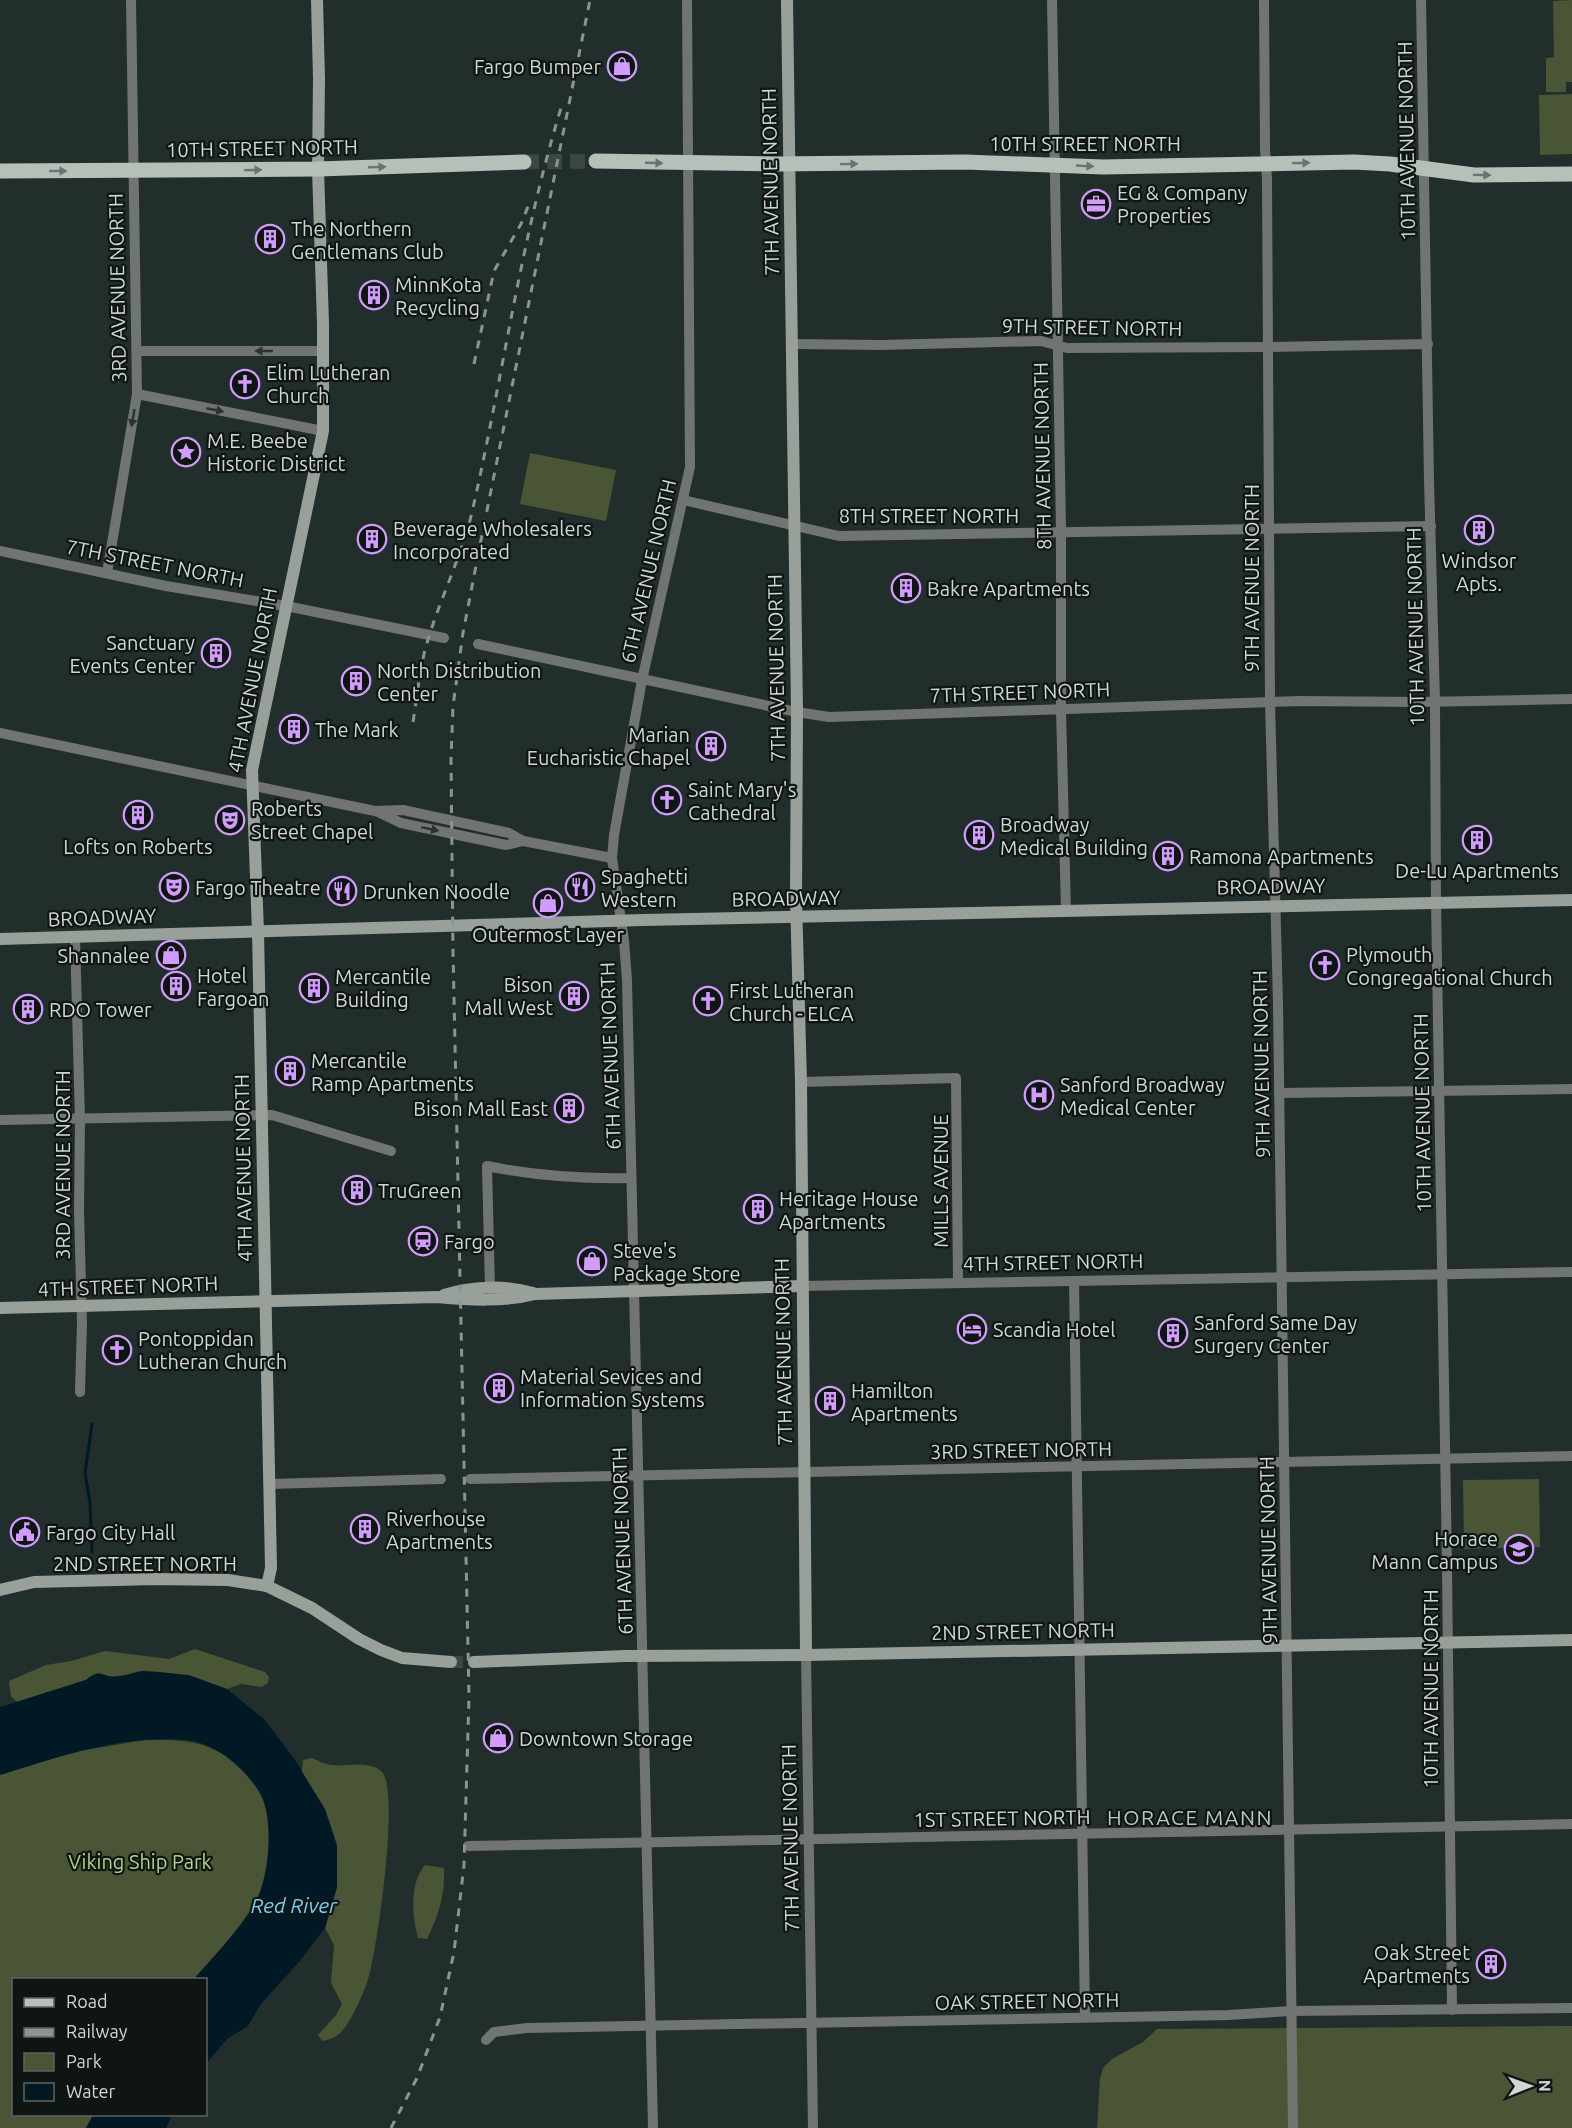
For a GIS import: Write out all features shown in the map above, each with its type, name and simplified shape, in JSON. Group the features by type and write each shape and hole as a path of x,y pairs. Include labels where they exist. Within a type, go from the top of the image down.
{"main road":[{"name":"10TH STREET NORTH","path":"596,161 688,164 965,162 1103,167 1354,162 1390,164 1474,175 1572,174"},
{"name":"10TH STREET NORTH","path":"0,171 318,169 524,162"}],"street":[{"name":"3RD AVENUE NORTH","path":"106,573 137,394 131,0"},
{"name":"4TH AVENUE NORTH","path":"267,1586 271,1568 270,1484 253,786 254,760 323,431 317,0"},
{"name":"6TH AVENUE NORTH","path":"655,2125 627,980 622,921 612,858 614,835 642,680 690,467 687,0"},
{"name":"7TH AVENUE NORTH","path":"787,0 813,2128"},
{"name":"8TH AVENUE NORTH","path":"1052,0 1061,531 1060,709 1066,911"},
{"name":"9TH AVENUE NORTH","path":"1264,0 1270,702 1276,906 1285,1461 1293,2128"},
{"name":"10TH AVENUE NORTH","path":"1421,0 1436,701 1436,902 1452,2010"},
{"name":"9TH STREET NORTH","path":"792,344 881,345 1041,341 1067,348 1428,344"},
{"path":"137,351 322,351"},
{"path":"137,394 323,431"},
{"name":"8TH STREET NORTH","path":"683,500 839,536 1431,526"},
{"name":"7TH STREET NORTH","path":"0,551 444,638"},
{"name":"7TH STREET NORTH","path":"478,644 642,680 829,717 1270,702 1572,699"},
{"path":"0,733 375,811 403,810 509,833 523,841 612,858"},
{"name":"BROADWAY","path":"0,939 622,921 1572,900"},
{"name":"3RD AVENUE NORTH","path":"75,937 80,1120 80,1392"},
{"name":"MILLS AVENUE","path":"801,1082 956,1078 958,1283"},
{"path":"1279,1093 1572,1089"},
{"path":"0,1120 279,1117 391,1151"},
{"path":"490,1289 487,1166 571,1178 631,1178"},
{"name":"4TH STREET NORTH","path":"0,1308 437,1297 519,1298 535,1294 802,1286 1572,1272"},
{"path":"1074,1281 1085,2018"},
{"name":"4TH STREET NORTH","path":"437,1297 460,1290 519,1288 535,1294"},
{"name":"3RD STREET NORTH","path":"470,1479 1572,1456"},
{"path":"270,1484 441,1479"},
{"name":"2ND STREET NORTH","path":"0,1590 34,1582 156,1579 228,1580 267,1586 312,1608 359,1639 381,1650 402,1658 451,1662"},
{"name":"2ND STREET NORTH","path":"474,1662 643,1656 806,1655 1572,1640"},
{"name":"1ST STREET NORTH","path":"468,1846 1572,1824"},
{"name":"OAK STREET NORTH","path":"486,2040 494,2032 527,2028 1228,2015 1291,2011 1572,2008"}],"green space":[{"path":"1572,0 1572,82 1566,82 1566,92 1546,92 1546,58 1554,57 1553,1"},
{"path":"1572,94 1572,154 1540,155 1539,95"},
{"path":"530,453 616,470 606,521 520,504"},
{"path":"1539,1479 1540,1547 1464,1549 1463,1480"},
{"path":"195,1649 265,1672 269,1677 268,1683 262,1687 241,1684 227,1689 176,1674 144,1671 120,1676 95,1675 17,1702 11,1696 9,1681 46,1665 71,1661 105,1651 169,1659"},
{"name":"Viking Ship Park","path":"145,1740 164,1740 200,1744 223,1754 254,1784 266,1808 269,1848 265,1876 257,1900 244,1920 195,1978 12,1978 12,2116 92,2116 86,2128 0,2128 0,1775 73,1752"},
{"path":"312,1758 330,1765 365,1765 377,1768 382,1772 387,1785 389,1809 381,1909 367,1983 345,2027 335,2037 322,2041 318,2035 336,2015 342,2004 331,1983 334,1945 325,1928 337,1887 302,1772 303,1760"},
{"path":"425,1865 444,1868 440,1905 427,1939 418,1938 413,1910 416,1881"},
{"path":"1572,2026 1572,2128 1097,2128 1100,2078 1103,2068 1112,2059 1143,2042 1157,2029"}],"water":[{"name":"Red River","path":"143,1671 189,1675 227,1689 264,1719 293,1757 325,1809 337,1845 337,1887 325,1928 299,1962 260,2005 248,2026 227,2039 207,2063 207,1978 195,1978 243,1922 260,1891 267,1864 269,1833 265,1806 255,1785 230,1759 208,1746 186,1740 163,1739 139,1740 92,1748 0,1775 0,1707 86,1680 97,1674 113,1677"},
{"path":"92,2116 172,2116 166,2128 86,2128"}],"waterway":[{"path":"92,1424 85,1473 90,1503 92,1552"}],"tunnel":[{"path":"524,162 596,161"},
{"path":"451,1662 474,1662"}],"railway":[{"path":"391,2128 417,2078 440,2017 454,1952 464,1865 469,1697 453,951 451,759 453,706 463,633 480,545 590,0"},
{"path":"413,722 425,650 463,544 473,508 523,257 561,108"},
{"path":"474,364 494,271 521,224 529,204"}],"place":[{"name":"Fargo Bumper","path":"622,66"},
{"name":"EG & Company Properties","path":"1096,204"},
{"name":"The Northern Gentlemans Club","path":"270,239"},
{"name":"MinnKota Recycling","path":"374,295"},
{"name":"Elim Lutheran Church","path":"245,384"},
{"name":"M.E. Beebe Historic District","path":"186,452"},
{"name":"Windsor Apts.","path":"1479,530"},
{"name":"Beverage Wholesalers Incorporated","path":"372,539"},
{"name":"Bakre Apartments","path":"906,588"},
{"name":"Sanctuary Events Center","path":"216,653"},
{"name":"North Distribution Center","path":"356,681"},
{"name":"The Mark","path":"294,729"},
{"name":"Marian Eucharistic Chapel","path":"711,746"},
{"name":"Saint Mary's Cathedral","path":"667,800"},
{"name":"Lofts on Roberts","path":"138,815"},
{"name":"Roberts Street Chapel","path":"230,820"},
{"name":"Broadway Medical Building","path":"979,835"},
{"name":"De-Lu Apartments","path":"1477,840"},
{"name":"Ramona Apartments","path":"1168,856"},
{"name":"Fargo Theatre","path":"174,887"},
{"name":"Spaghetti Western","path":"580,887"},
{"name":"Drunken Noodle","path":"342,891"},
{"name":"Outermost Layer","path":"548,903"},
{"name":"Shannalee","path":"171,955"},
{"name":"Plymouth Congregational Church","path":"1325,965"},
{"name":"Hotel Fargoan","path":"176,986"},
{"name":"Mercantile Building","path":"314,988"},
{"name":"Bison Mall West","path":"574,996"},
{"name":"First Lutheran Church - ELCA","path":"708,1001"},
{"name":"RDO Tower","path":"28,1009"},
{"name":"Mercantile Ramp Apartments","path":"290,1071"},
{"name":"Sanford Broadway Medical Center","path":"1039,1095"},
{"name":"Bison Mall East","path":"569,1108"},
{"name":"TruGreen","path":"357,1190"},
{"name":"Heritage House Apartments","path":"758,1209"},
{"name":"Fargo","path":"423,1241"},
{"name":"Steve's Package Store","path":"592,1261"},
{"name":"Scandia Hotel","path":"972,1329"},
{"name":"Sanford Same Day Surgery Center","path":"1173,1333"},
{"name":"Pontoppidan Lutheran Church","path":"117,1350"},
{"name":"Material Sevices and Information Systems","path":"499,1388"},
{"name":"Hamilton Apartments","path":"830,1401"},
{"name":"Riverhouse Apartments","path":"365,1529"},
{"name":"Fargo City Hall","path":"25,1532"},
{"name":"Horace Mann Campus","path":"1519,1549"},
{"name":"Downtown Storage","path":"498,1738"},
{"name":"Oak Street Apartments","path":"1491,1964"}],"district":[{"name":"HORACE MANN","path":"1190,1817"}]}
